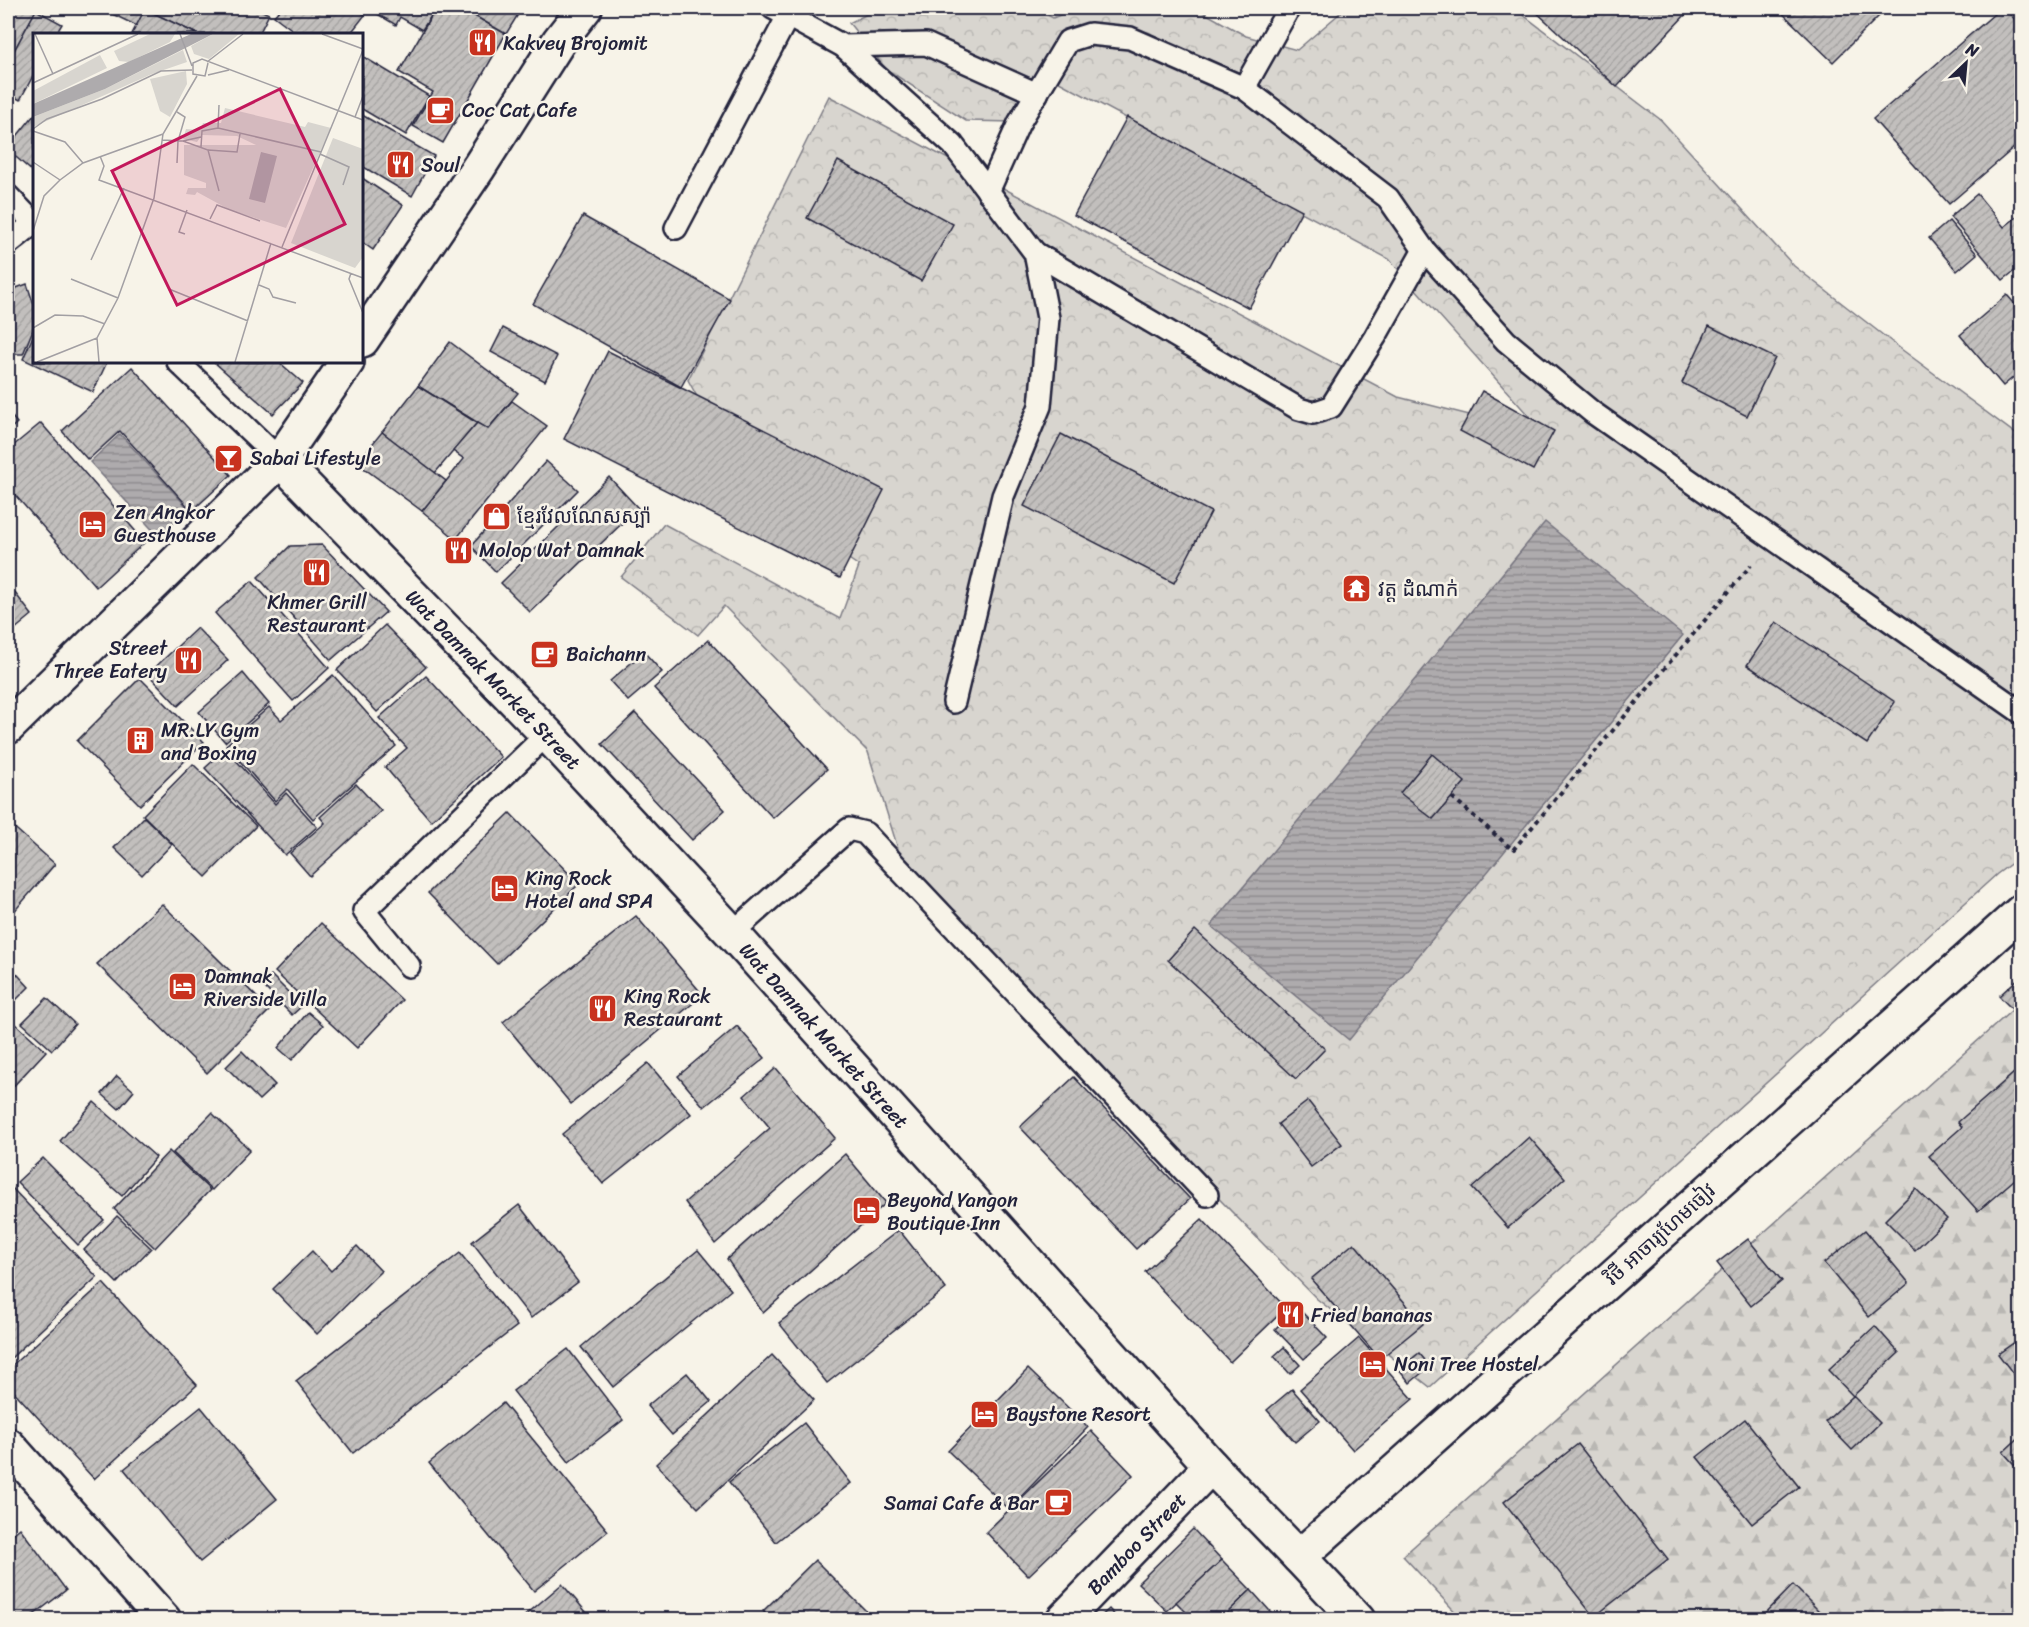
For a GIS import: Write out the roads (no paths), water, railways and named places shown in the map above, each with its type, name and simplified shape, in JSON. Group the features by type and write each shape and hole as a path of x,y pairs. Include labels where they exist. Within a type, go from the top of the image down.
{"street":[{"path":"363,339 480,167 559,41 585,8"},
{"path":"8,727 280,460 346,363"},
{"name":"Wat Damnak Market Street","path":"280,460 547,734 732,933 1211,1466 1358,1620"},
{"name":"វិថី អាចារ្យហែមចៀវ","path":"1299,1557 2022,911"},
{"path":"8,1445 164,1620"},
{"name":"Bamboo Street","path":"1063,1620 1211,1466"}],"lane":[{"path":"1244,88 1289,8"},
{"path":"676,228 786,10 843,46 953,145 1035,253 1299,409 1313,414 1332,408 1424,250"},
{"path":"988,192 1019,123 1068,41 1090,34 1130,38 1244,88 1388,198 1424,250 1506,341 1592,412 2022,713"},
{"path":"843,46 926,44 1038,94"},
{"path":"8,196 33,222"},
{"path":"8,244 33,224"},
{"path":"954,702 1003,496 1040,406 1048,318 1035,253"},
{"path":"179,363 280,460"},
{"path":"410,966 364,911 547,734"},
{"path":"732,933 849,829 866,833 1207,1195"}],"place":[{"name":"Kakvey Brojomit","path":"482,43"},
{"name":"Coc Cat Cafe","path":"441,110"},
{"name":"Soul","path":"400,165"},
{"name":"Sabai Lifestyle","path":"229,458"},
{"name":"ខ្មែរវែលណែសស្ប៉ា","path":"496,516"},
{"name":"Zen Angkor Guesthouse","path":"93,524"},
{"name":"Molop Wat Damnak","path":"458,550"},
{"name":"Khmer Grill Restaurant","path":"317,572"},
{"name":"វត្ត ដំំណាក់","path":"1357,589"},
{"name":"Baichann","path":"545,654"},
{"name":"Street Three Eatery","path":"188,660"},
{"name":"MR.LY Gym and Boxing","path":"140,741"},
{"name":"King Rock Hotel and SPA","path":"504,889"},
{"name":"Damnak Riverside Villa","path":"183,987"},
{"name":"King Rock Restaurant","path":"603,1008"},
{"name":"Beyond Yangon Boutique Inn","path":"866,1211"},
{"name":"Fried bananas","path":"1290,1315"},
{"name":"Noni Tree Hostel","path":"1373,1364"},
{"name":"Baystone Resort","path":"985,1414"},
{"name":"Samai Cafe & Bar","path":"1059,1503"}]}
